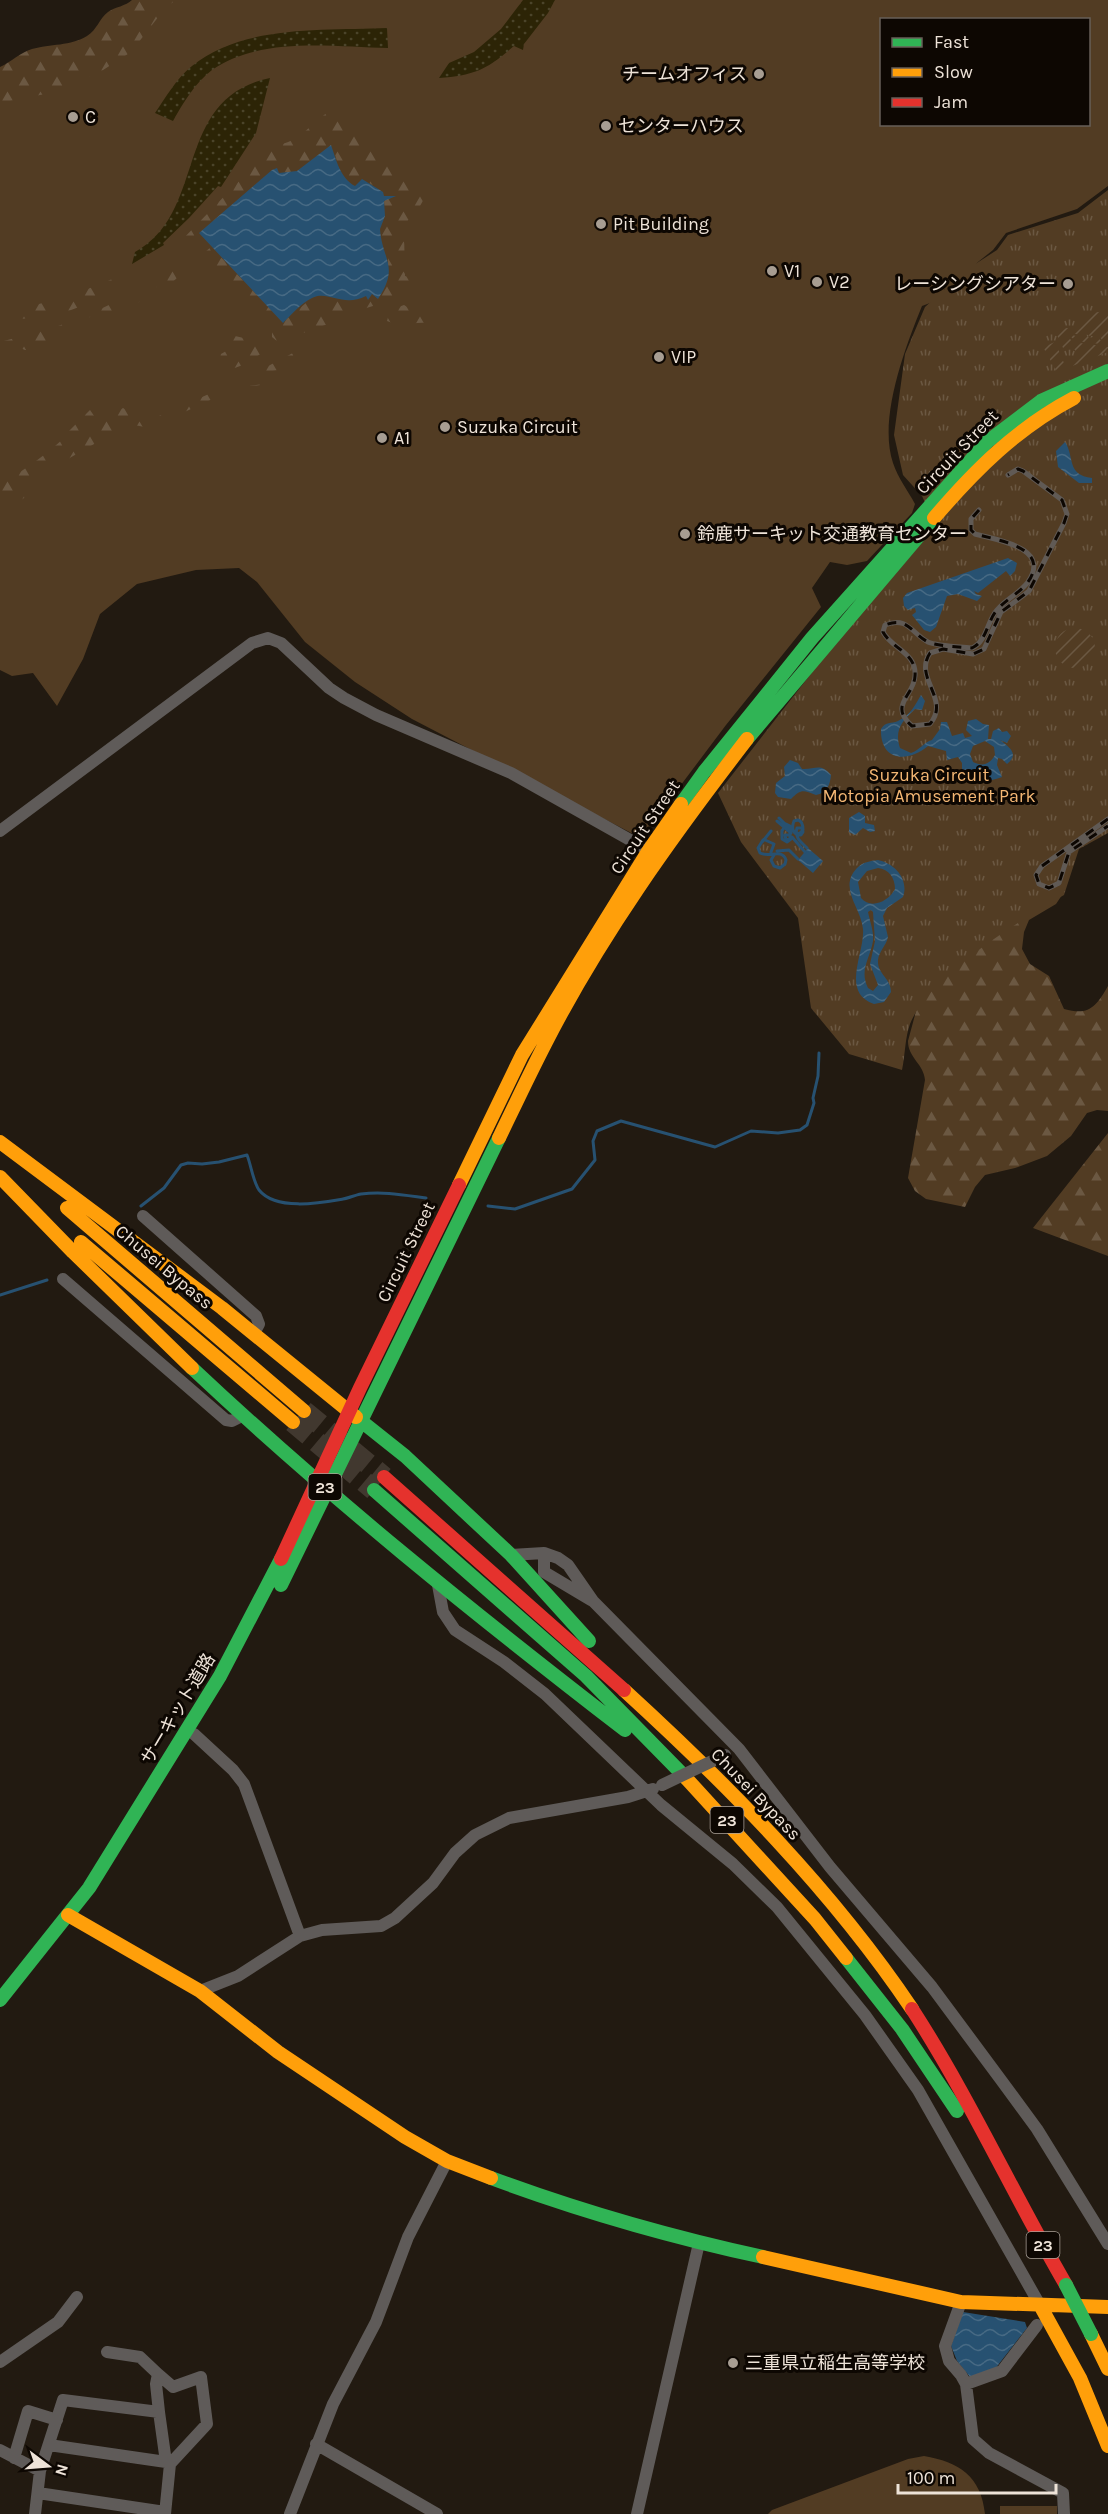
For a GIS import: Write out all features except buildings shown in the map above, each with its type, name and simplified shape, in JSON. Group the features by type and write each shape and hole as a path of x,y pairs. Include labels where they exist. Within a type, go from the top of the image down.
{"main road":[{"name":"Circuit Street","path":"349,1412 522,1055 649,850 704,772 812,638 987,442 1006,425 1041,401 1108,371"},
{"name":"Circuit Street","path":"89,1888 131,1832 194,1734 271,1604 329,1490 545,1043 598,952 662,857 730,760 787,689 982,466 1006,443 1038,418 1108,383"},
{"path":"0,1142 254,1333 405,1456 510,1555 654,1717"},
{"name":"Chusei Bypass","path":"0,1152 304,1411"},
{"name":"Chusei Bypass","path":"0,1177 68,1231 293,1422"},
{"name":"23","path":"0,1177 53,1233 242,1416 438,1585 675,1768"},
{"name":"サーキット道路","path":"0,2000 89,1888 220,1676 274,1574 349,1412"},
{"name":"Chusei Bypass","path":"384,1477 654,1717 787,1853 866,1946 923,2026 955,2081 1019,2204 1066,2285 1108,2369"},
{"name":"Chusei Bypass","path":"374,1490 586,1676 746,1841 807,1910 902,2029 1019,2204"},
{"path":"68,1915 200,1991 278,2052 405,2137 447,2161 538,2195 699,2243 961,2302 1041,2307 1108,2307"},
{"path":"1041,2307 1080,2378 1108,2446"}],"street":[{"path":"0,831 252,643 268,638 281,643 329,688 344,698 376,715 511,773 662,857"},
{"path":"143,1216 256,1316 259,1324 254,1333"},
{"path":"63,1279 226,1420 232,1421 242,1416"},
{"path":"510,1555 544,1553 568,1565 593,1601 740,1749 830,1867 932,1987 1037,2129 1108,2244"},
{"path":"544,1553 544,1572 593,1601"},
{"path":"438,1585 443,1612 455,1630 504,1662 545,1694 647,1791 733,1864 777,1908 865,2015 918,2090 1041,2307"},
{"path":"194,1734 233,1770 244,1785 300,1936"},
{"path":"200,1991 238,1976 300,1936 322,1930 381,1926 395,1918 434,1882 454,1853 475,1835 509,1818 628,1797 662,1785 725,1755"},
{"path":"290,2514 333,2404 376,2322 408,2237 447,2161"},
{"path":"637,2514 699,2243"},
{"path":"0,2362 58,2322 77,2297"},
{"path":"961,2302 945,2346 945,2353 966,2384 973,2439 989,2452 1063,2493 1064,2514"},
{"path":"966,2384 1002,2371 1037,2325"},
{"path":"107,2352 140,2357 173,2387 201,2377 207,2424 168,2463"},
{"path":"38,2493 165,2513 168,2463 159,2412 156,2384 158,2374"},
{"path":"35,2514 40,2471 63,2400 159,2412"},
{"path":"14,2458 28,2411 57,2420"},
{"path":"316,2444 437,2514"},
{"path":"49,2445 168,2463"},
{"path":"0,2451 40,2471"}],"green space":[{"path":"132,0 176,0 166,7 131,52 100,72 55,92 0,103 0,67 32,49 67,43 87,36 108,12"},
{"name":"Suzuka Circuit","path":"171,0 1108,0 1108,186 1077,209 1006,233 993,250 951,290 944,289 946,297 922,306 895,384 889,426 889,445 893,463 915,504 912,513 867,561 847,565 830,562 812,588 821,607 726,725 641,838 412,719 355,682 305,642 257,582 239,568 196,570 137,584 100,614 83,659 57,706 33,673 12,676 0,670 0,77"},
{"path":"333,109 425,197 420,206 421,220 408,220 404,233 405,276 414,278 413,287 392,300 341,316 339,320 278,342 272,337 272,327 205,256 205,252 211,247 283,322 312,298 321,296 346,302 358,301 388,285 388,256 380,229 385,216 384,201 394,195 384,196 383,192 363,179 355,186 350,183 340,168 332,145 296,170 280,172 272,170 179,254 179,243 273,146 299,136"},
{"name":"Suzuka Circuit Motopia Amusement Park","path":"1108,190 1108,833 1079,849 1064,895 1000,934 977,951 955,968 920,1005 910,1024 902,1070 849,1054 811,1008 798,918 741,842 718,793 824,657 936,526 922,496 903,475 894,435 905,354 925,307 966,270 997,250 1008,235 1078,213"},
{"path":"175,260 185,271 161,292 155,285 172,269 171,265"},
{"path":"130,269 134,275 133,279 111,290 106,290 79,307 55,316 19,319 0,328 0,315 85,290"},
{"path":"151,285 152,289 135,306 97,314 78,322 30,350 18,347 0,348 0,342 53,328 92,313"},
{"path":"404,305 409,308 420,306 436,319 435,324 430,326 428,323 398,324 387,321 390,310"},
{"path":"1108,311 1108,338 1102,340 1098,334 1090,336 1084,333 1081,335 1071,333 1069,338 1073,342 1108,347 1108,352 1057,372 1043,347 1055,342 1064,363 1072,365 1079,359 1079,355 1074,349 1064,350 1056,333 1059,328 1078,326 1090,313"},
{"path":"222,333 248,339 256,334 268,350 244,364 229,369 219,362 221,354 228,350 224,344 219,344 216,338"},
{"path":"1085,334 1089,338 1097,336 1102,342 1108,340 1108,345 1076,341 1071,337 1072,335 1080,337"},
{"path":"308,345 289,368 251,375"},
{"path":"264,384 219,396 150,428 129,424 33,479 24,498 0,514 0,467 17,474 61,441 90,410 99,423 123,408 137,416 152,419 218,390"},
{"path":"1075,628 1083,629 1089,634 1094,640 1094,656 1089,662 1083,667 1075,668 1067,667 1061,662 1056,656 1055,648 1056,640 1061,634 1067,629"},
{"path":"1062,895 1056,904 1029,920 1024,932 1022,949 1030,964 1049,976 1064,1009 1080,1011 1091,1008 1108,986 1108,1111 1097,1110 1087,1113 1071,1136 1047,1156 1015,1168 985,1175 975,1187 965,1207 926,1199 915,1191 908,1178 925,1080 908,1041 926,974"},
{"path":"1108,1133 1108,1256 1033,1228"},
{"path":"924,2456 948,2462 966,2473 979,2490 985,2514 768,2514 772,2510 908,2459"},
{"path":"1000,2506 1057,2506 1057,2514 1000,2514"}],"sand":[{"path":"523,0 555,0 524,44 523,50 514,46 496,61 480,70 439,78 449,63 474,52 501,29"},
{"path":"387,28 388,48 297,46 252,52 231,59 212,70 200,81 185,100 173,121 155,113 186,71 213,52 236,43 285,32"},
{"path":"270,78 256,133 221,187 218,186 163,243 164,245 132,264 135,252 158,234 173,211 203,132 218,108 239,90"}],"water":[{"path":"331,145 339,168 350,183 355,186 362,179 383,192 384,196 396,196 384,201 385,216 380,229 388,263 388,278 378,299 372,294 368,300 366,296 343,300 318,296 296,309 283,323 199,233 272,170 277,168 279,173 297,171"},
{"path":"1065,442 1075,469 1078,473 1092,478 1092,483 1079,483 1058,467 1056,451"},
{"path":"1008,558 1017,563 1015,571 1010,576 1006,571 978,593 974,591 982,596 977,601 958,594 947,596 936,627 930,632 924,630 912,615 916,612 915,608 908,610 904,606 903,598 907,593"},
{"path":"921,695 925,701 922,710 915,709 900,726 898,742 900,748 911,753 917,750 932,740 940,729 941,722 947,722 952,736 963,733 965,738 972,736 966,730 968,721 976,719 989,725 988,739 991,739 993,731 999,728 1002,732 1007,731 1011,736 1007,743 1000,740 1010,748 1013,754 1007,764 998,758 997,765 1002,777 982,781 962,776 962,763 958,757 947,760 946,751 928,746 920,752 903,757 890,753 882,739 881,729 906,716","holes":["985,741 994,747 995,755 991,761 983,764 973,762 970,754 973,746"]},
{"path":"790,760 798,763 802,769 824,769 831,775 829,785 816,795 802,791 791,799 778,797 775,793 776,783 785,776 784,767"},
{"path":"859,812 865,816 865,823 874,825 875,831 870,832 863,828 855,835 849,832 849,818"},
{"path":"808,848 823,861 813,873 798,860"},
{"path":"878,860 890,865 900,874 904,891 903,897 887,908 883,916 888,937 878,965 889,983 891,992 884,1002 874,1004 858,991 856,981 863,929 852,898 850,883 857,868 864,863","holes":["878,868 891,875 895,889 889,897 875,904 865,902 861,898 858,882 867,871","871,910 875,941 870,964 878,985 873,991 868,988 865,976 873,941 868,912"]},
{"path":"963,2312 1025,2322 1027,2328 995,2369 970,2377 957,2361 951,2346"}],"waterway":[{"path":"779,818 793,831 796,833 799,834 803,830 800,821 794,821 793,831 796,834 801,835 803,832 802,828 797,828 796,831 796,834 807,848"},
{"path":"777,821 791,833"},
{"path":"789,835 785,835 786,840 790,839 790,826 786,824 782,831 782,839 787,842 791,839"},
{"path":"762,842 771,831"},
{"path":"792,837 805,852"},
{"path":"763,840 758,848 760,853 784,856 785,864 780,868 774,866 771,860 774,855"},
{"path":"765,840 774,844 771,852"},
{"path":"777,851 789,850 798,859"},
{"path":"488,1206 515,1209 572,1189 595,1160 593,1141 597,1131 621,1121 715,1147 751,1131 778,1133 800,1130 807,1125 814,1103 819,1053"},
{"path":"141,1206 164,1188 181,1165 219,1162 247,1155 259,1190 276,1201 299,1204 377,1193 426,1198"},
{"path":"0,1295 47,1280"}],"tunnel":[{"path":"304,1411 384,1477"},
{"path":"293,1422 374,1490"}],"railway":[{"path":"979,510 971,519 971,530 975,534 1018,547 1033,561 1033,570 1025,586 997,610 981,641 972,648 928,642 904,624 885,625 883,632 887,638 908,656 915,668 914,683 902,706 905,719 912,726 930,724 935,715 935,697 926,671 926,662 930,653 943,649 973,654 984,649 1001,612 1029,591 1064,523 1067,514 1062,500 1023,471 1018,469 1008,475"},
{"path":"1108,819 1042,866 1036,875 1039,884 1049,888 1059,883 1069,852 1108,826"}],"traffic: fast":[{"path":"681,804 812,638 987,442 1041,401 1108,371"},
{"path":"747,739 934,518"},
{"path":"281,1585 499,1138"},
{"path":"192,1368 350,1509 625,1730"},
{"path":"356,1417 405,1456 511,1555 589,1641"},
{"path":"374,1490 586,1676 686,1778"},
{"path":"0,2000 89,1888 220,1676 281,1559"},
{"path":"846,1958 902,2029 957,2111"},
{"path":"491,2178 626,2222 763,2257"},
{"path":"1066,2285 1091,2334"}],"traffic: slow":[{"path":"934,518 965,483 1015,436 1074,398"},
{"path":"499,1138 545,1044 589,964 665,849 747,739"},
{"path":"459,1185 522,1055 649,850 681,804"},
{"path":"0,1142 222,1308 356,1417"},
{"path":"0,1177 192,1368"},
{"path":"67,1208 304,1411"},
{"path":"81,1242 293,1422"},
{"path":"624,1690 702,1764 777,1841 848,1922 912,2009"},
{"path":"686,1778 815,1919 846,1958"},
{"path":"68,1915 200,1991 278,2052 405,2137 447,2161 491,2178"},
{"path":"763,2257 961,2302 1108,2307"},
{"path":"1041,2307 1080,2378 1108,2446"},
{"path":"1091,2334 1108,2369"}],"traffic: jam":[{"path":"281,1559 360,1388 459,1185"},
{"path":"384,1477 624,1690"},
{"path":"912,2009 953,2076 1066,2285"}],"place":[{"name":"チームオフィス","path":"759,74"},
{"name":"C","path":"73,117"},
{"name":"センターハウス","path":"606,126"},
{"name":"Pit Building","path":"601,224"},
{"name":"V1","path":"772,271"},
{"name":"V2","path":"817,282"},
{"name":"レーシングシアター","path":"1068,284"},
{"name":"VIP","path":"659,357"},
{"name":"Suzuka Circuit","path":"445,427"},
{"name":"A1","path":"382,438"},
{"name":"鈴鹿サーキット交通教育センター","path":"685,534"},
{"name":"三重県立稲生高等学校","path":"733,2363"}]}
